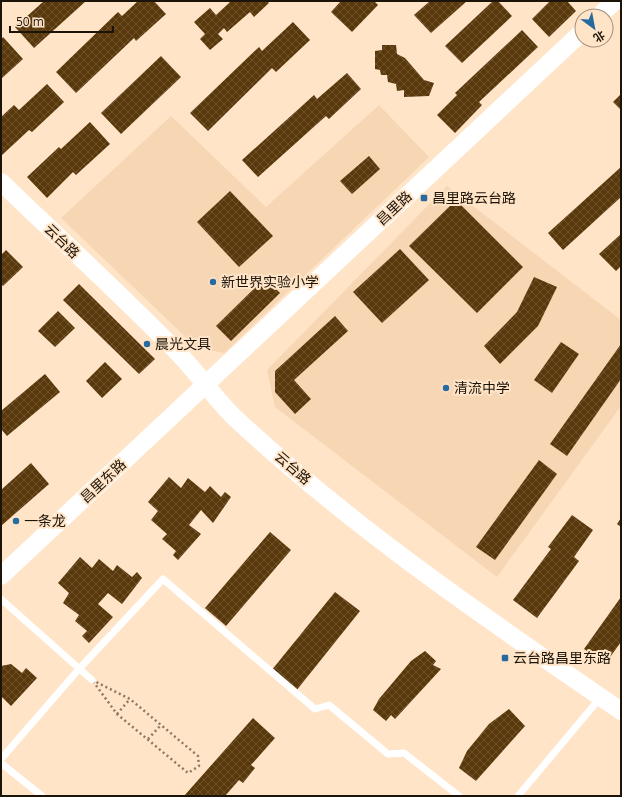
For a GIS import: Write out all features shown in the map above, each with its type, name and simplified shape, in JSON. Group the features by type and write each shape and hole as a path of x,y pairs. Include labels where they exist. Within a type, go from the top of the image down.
{"street":[{"path":"608,8 615,1"},
{"name":"昌里路","path":"206,385 574,40"},
{"name":"云台路","path":"1,182 182,357 234,418 363,527 481,613 621,711"},
{"name":"昌里东路","path":"1,576 206,385"}],"lane":[{"path":"1,759 79,669 163,579 315,709 329,705 388,754 404,753 459,796"},
{"path":"1,599 92,680"},
{"path":"518,796 600,697"},
{"path":"1,763 42,796"}],"path":[{"path":"92,680 130,699 198,756 199,766 188,773 117,714 92,680"},
{"path":"117,714 130,699"},
{"path":"148,739 161,725"}],"shaded area":[{"name":"新世界实验小学","path":"379,105 429,157 224,353 196,347 61,218 171,116 266,207"},
{"name":"清流中学","path":"447,186 621,320 621,406 497,577 275,407 267,370"}],"building":[{"path":"44,1 86,1 34,48 15,27"},
{"path":"138,1 154,1 166,14 136,41 134,38 76,93 56,72 118,12 122,16"},
{"path":"229,1 267,1 269,3 254,17 250,12 227,32 224,28 218,34 223,39 210,50 200,39 205,34 194,22 210,8 216,15 230,2"},
{"path":"341,1 374,1 378,5 352,32 331,12"},
{"path":"430,1 467,1 431,33 414,15"},
{"path":"493,1 498,1 512,16 462,63 445,46"},
{"path":"550,1 567,1 574,9 574,13 549,37 532,19"},
{"path":"293,22 310,40 276,72 272,68 208,131 190,113 259,47 262,51"},
{"path":"522,30 538,47 479,102 482,105 455,133 437,115 457,95 455,93"},
{"path":"3,37 23,59 1,79 1,40"},
{"path":"382,45 396,45 397,54 405,58 424,80 434,83 429,96 404,97 404,90 397,91 396,84 388,82 387,75 381,75 380,70 375,69 375,51 382,50"},
{"path":"161,56 181,77 121,134 101,113"},
{"path":"347,73 361,89 329,119 326,116 258,177 242,160 314,95 317,99"},
{"path":"47,84 64,102 32,132 29,130 1,156 1,117 14,105 19,110"},
{"path":"621,94 621,110 613,102"},
{"path":"90,122 110,144 76,175 73,172 47,198 27,177 59,147 61,149"},
{"path":"369,156 380,169 352,194 340,181"},
{"path":"621,167 621,197 563,250 548,233"},
{"path":"230,191 273,236 239,267 197,222"},
{"path":"456,200 523,267 477,313 409,246"},
{"path":"621,234 621,266 616,271 599,254"},
{"path":"400,249 429,280 382,323 353,292"},
{"path":"6,250 23,267 3,286 1,284 1,255"},
{"path":"534,277 557,287 538,326 500,364 484,346 517,312"},
{"path":"265,278 280,293 231,341 216,326"},
{"path":"79,284 155,359 139,374 63,300"},
{"path":"58,311 75,328 55,347 38,331"},
{"path":"335,316 348,331 294,380 311,399 295,414 275,392 275,371"},
{"path":"561,342 579,354 552,393 534,380"},
{"path":"621,344 621,379 567,456 550,444"},
{"path":"105,362 122,379 102,398 86,381"},
{"path":"45,374 60,392 7,436 1,429 1,411"},
{"path":"539,460 557,474 495,560 476,547"},
{"path":"31,463 49,484 1,526 1,490"},
{"path":"169,477 181,488 188,478 205,492 210,486 221,497 225,492 231,497 213,523 201,510 189,525 201,534 178,560 173,555 176,551 162,539 167,534 151,520 158,511 148,502"},
{"path":"572,515 593,530 574,557 579,561 537,618 513,600 551,549 548,547"},
{"path":"621,518 621,527 617,524"},
{"path":"270,532 291,550 226,626 205,608"},
{"path":"80,557 92,568 99,559 113,571 117,565 132,577 137,572 142,578 122,604 108,593 98,604 113,617 89,643 82,636 87,631 75,621 79,615 63,603 69,593 58,583"},
{"path":"335,592 360,611 296,691 271,671"},
{"path":"621,597 621,642 605,664 584,649"},
{"path":"425,651 436,661 433,665 441,669 395,719 391,715 386,721 373,710 379,699 411,661"},
{"path":"11,664 22,673 26,668 37,678 11,706 1,696 1,666"},
{"path":"509,709 525,726 476,781 459,768 467,751 489,724"},
{"path":"253,718 275,738 251,765 255,768 243,783 239,780 225,796 184,796"}],"place":[{"name":"昌里路云台路","path":"424,198"},
{"name":"新世界实验小学","path":"213,282"},
{"name":"晨光文具","path":"147,344"},
{"name":"清流中学","path":"446,388"},
{"name":"一条龙","path":"16,521"},
{"name":"云台路昌里东路","path":"505,658"}]}
